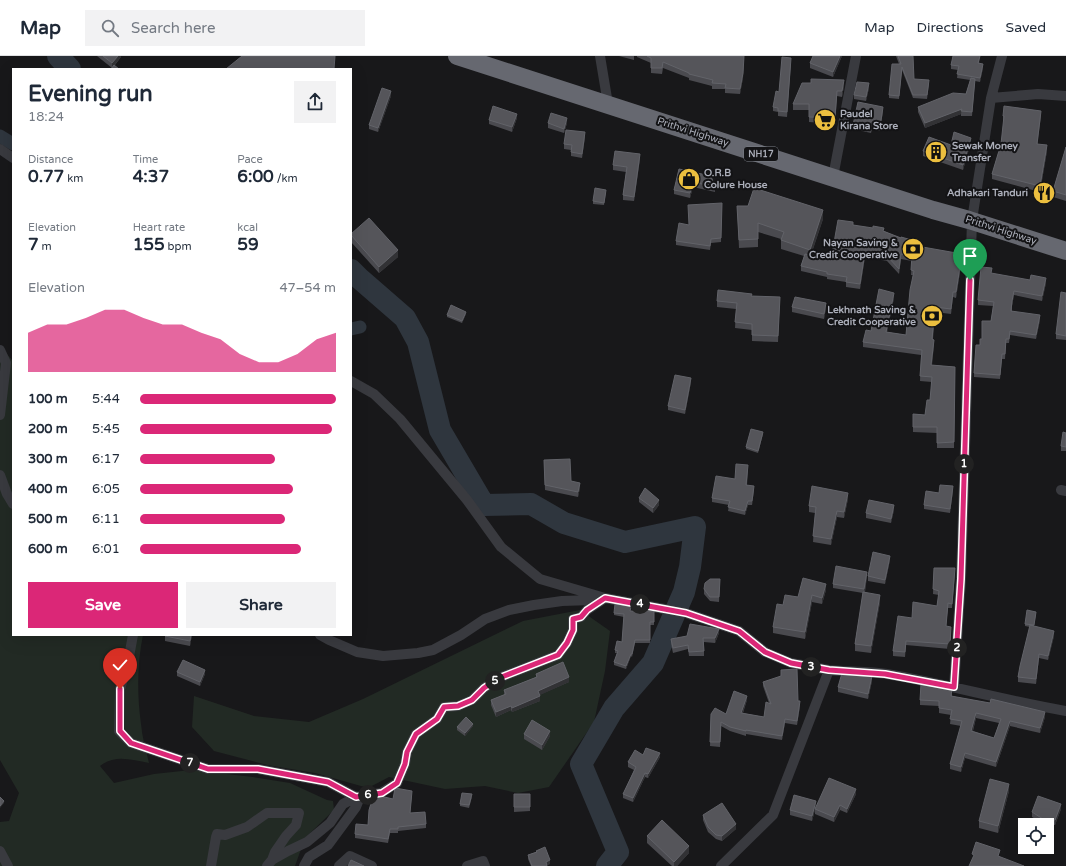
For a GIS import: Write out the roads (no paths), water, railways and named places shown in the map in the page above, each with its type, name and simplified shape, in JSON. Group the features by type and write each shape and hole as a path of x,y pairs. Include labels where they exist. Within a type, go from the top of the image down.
{"highway":[{"name":"Prithvi Highway","path":"457,56 933,210 972,220 1066,251"}],"street":[{"path":"600,56 608,104"},
{"path":"833,177 856,56"},
{"path":"954,687 961,579 972,220 991,98 1002,56"},
{"path":"991,98 1038,94 1066,96"},
{"path":"0,149 12,157"},
{"path":"0,350 6,363 0,415"},
{"path":"352,382 374,394 400,420 466,500 501,547 540,579 605,598 686,613 739,631 765,652 791,663 829,670 885,674 1066,711"},
{"path":"0,475 7,494 12,502"},
{"path":"322,636 357,652 383,656 418,653 433,650 461,635 485,619 509,610 534,604 605,598"},
{"path":"270,863 288,851 307,842 330,823 343,804 356,797 382,793 397,783 405,764 407,752 416,734 437,719 444,707 458,706 472,700 484,688 499,678 558,655 567,643 573,630 573,619 581,617 587,610 605,598"},
{"path":"133,636 128,662 120,689 120,731 131,743 208,769 258,769 328,782 356,797 358,802 356,807 337,834 328,845 309,857 304,866"},
{"path":"721,866 773,815 829,670"},
{"path":"210,866 217,834 226,835 247,827 267,813 299,813 296,825 286,836 270,863"},
{"path":"0,851 8,866"},
{"path":"339,866 350,856 372,866"},
{"path":"467,866 483,861 485,866"}],"waterway":[{"path":"58,56 69,68"},
{"path":"0,136 12,143"},
{"path":"352,271 405,318 418,342 440,430 484,505 531,504 564,523 625,542 695,527 690,567 684,592 653,663 614,708 581,764 618,852 607,866"},
{"path":"352,329 360,327"}],"place":[{"name":"Paudel Kirana Store","path":"825,120"},
{"name":"Sewak Money Transfer","path":"936,152"},
{"name":"O.R.B Colure House","path":"689,179"},
{"name":"Adhakari Tanduri","path":"1044,193"},
{"name":"Nayan Saving & Credit Cooperative","path":"913,249"},
{"name":"Lekhnath Saving & Credit Cooperative","path":"932,316"}]}
